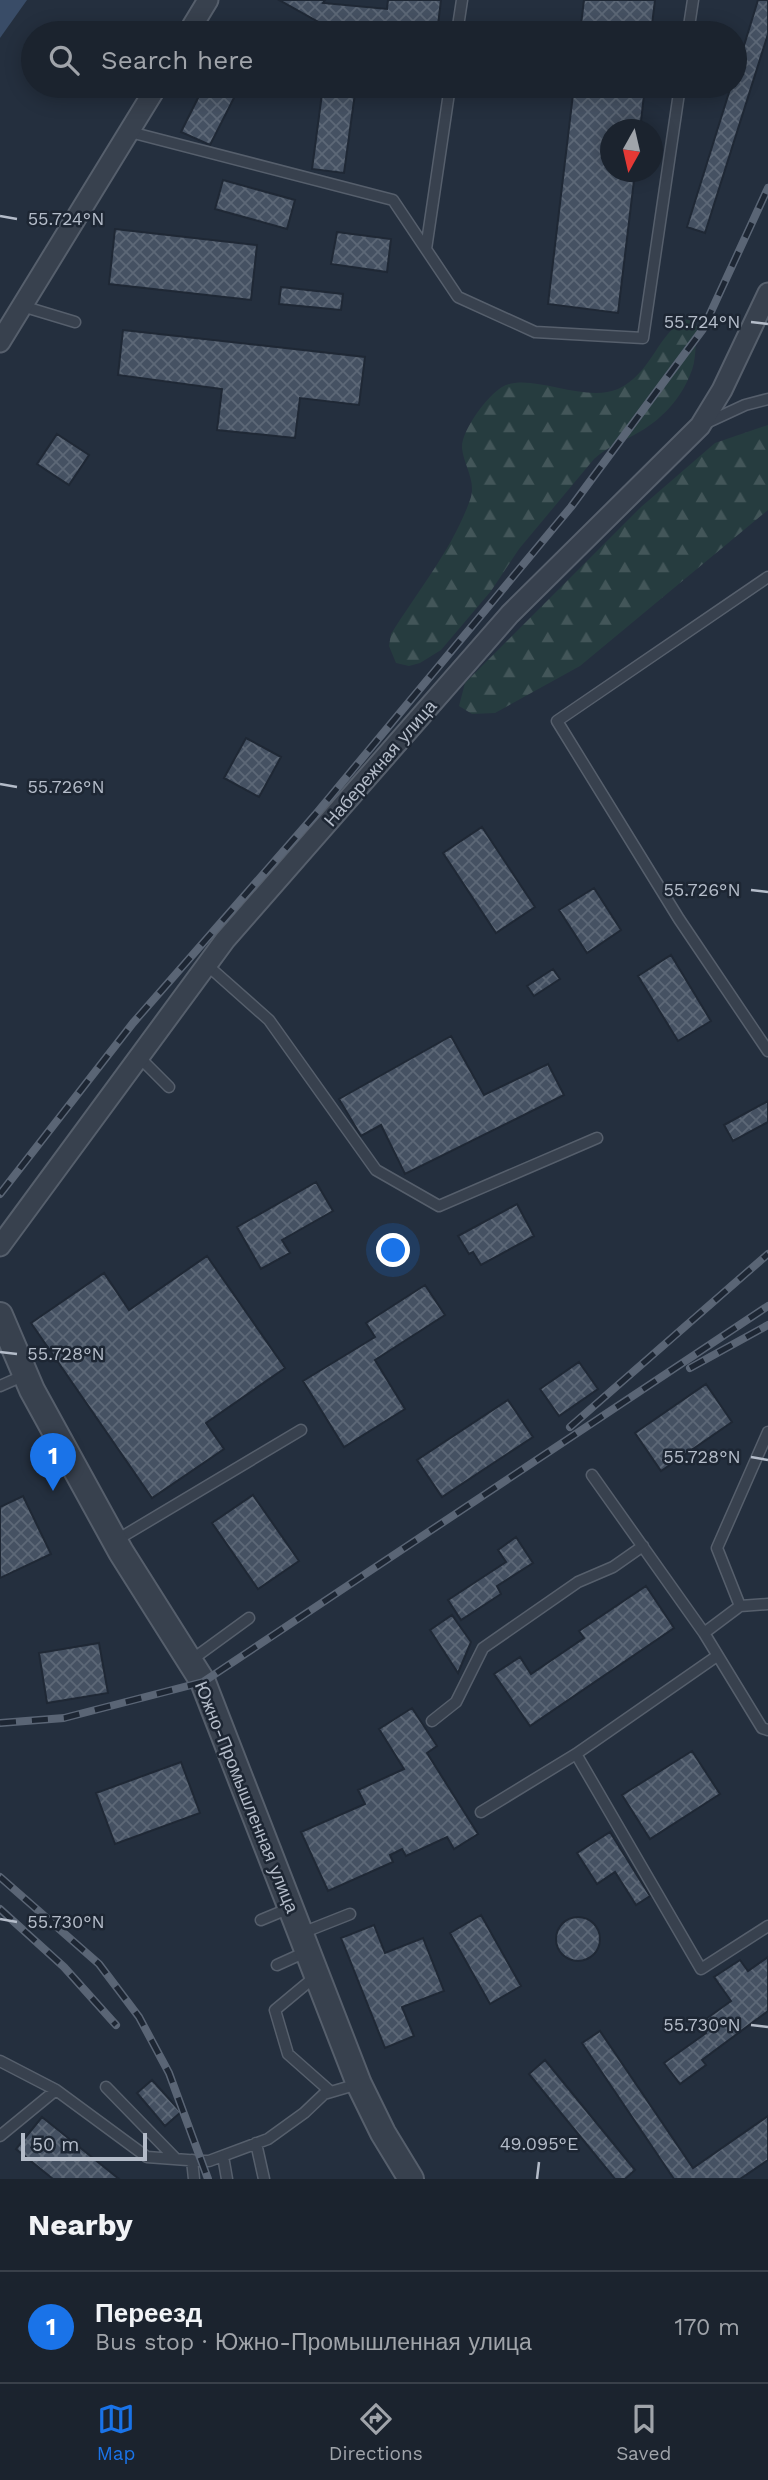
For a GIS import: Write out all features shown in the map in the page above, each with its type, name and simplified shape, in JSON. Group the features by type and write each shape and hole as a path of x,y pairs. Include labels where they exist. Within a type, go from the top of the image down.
{"street":[{"path":"195,21 208,0"},
{"path":"0,342 150,98"},
{"name":"Набережная улица","path":"0,1245 225,940 510,614 700,426 722,390 768,293"},
{"name":"Южно-Промышленная улица","path":"0,1315 26,1374 115,1541 203,1682 359,2084 383,2133 411,2179"}],"lane":[{"path":"459,21 462,0"},
{"path":"690,21 693,0"},
{"path":"426,249 448,98"},
{"path":"130,132 393,200 458,297 535,332 643,338 678,98"},
{"path":"22,306 75,322"},
{"path":"700,426 745,405 768,399"},
{"path":"768,577 558,721 679,919 768,1051"},
{"path":"207,965 269,1020 376,1170 439,1206 597,1138"},
{"path":"139,1057 169,1087"},
{"path":"0,1386 26,1374"},
{"path":"115,1541 301,1430"},
{"path":"740,1606 717,1548 768,1433"},
{"path":"592,1475 704,1633 762,1728 768,1730"},
{"path":"432,1721 456,1702 483,1648 578,1582 613,1567 643,1546"},
{"path":"704,1633 740,1606 768,1604"},
{"path":"190,1661 250,1618"},
{"path":"481,1812 576,1754 717,1656"},
{"path":"576,1754 701,1969 768,1926"},
{"path":"261,1920 291,1908"},
{"path":"277,1965 305,1942 350,1914"},
{"path":"317,1975 275,2010 288,2054 331,2092"},
{"path":"0,2061 56,2090 147,2157 176,2159 209,2161 268,2139 304,2113 324,2094 359,2084"},
{"path":"106,2087 176,2159"},
{"path":"0,2136 56,2090"},
{"path":"256,2143 264,2179"},
{"path":"223,2155 227,2179"},
{"path":"192,2160 194,2179"}],"green space":[{"path":"688,319 697,327 694,364 686,384 670,407 649,426 594,459 519,549 491,591 441,650 420,663 409,666 396,663 389,646 391,634 445,552 470,500 472,487 462,448 470,424 482,406 502,387 514,383 589,393 618,389 630,382 648,363 669,332"},
{"path":"768,425 768,510 580,666 495,713 472,714 459,706 465,683 641,507 715,443"}],"water":[{"path":"0,0 27,0 0,38"}],"building":[{"path":"279,0 325,0 323,3 387,9 388,0 441,0 438,21 317,21"},
{"path":"584,0 655,0 652,21 581,21"},
{"path":"758,0 768,0 768,34 705,233 687,227 727,98 747,98 747,36"},
{"path":"198,98 234,98 210,145 181,132"},
{"path":"321,98 354,98 344,173 312,169"},
{"path":"573,98 644,98 641,119 600,119 600,182 634,182 618,313 548,304"},
{"path":"223,180 295,200 287,229 215,209"},
{"path":"115,229 257,245 251,300 109,284"},
{"path":"337,232 391,239 387,272 331,264"},
{"path":"281,287 343,294 341,310 279,304"},
{"path":"123,330 365,357 359,405 300,398 295,438 217,430 222,389 118,375"},
{"path":"57,434 89,455 69,485 37,464"},
{"path":"246,738 281,757 259,797 224,778"},
{"path":"482,827 535,907 496,933 443,853"},
{"path":"594,888 621,930 587,953 559,910"},
{"path":"671,955 711,1021 678,1041 638,976"},
{"path":"553,969 560,979 534,996 527,986"},
{"path":"451,1036 484,1095 548,1064 564,1095 405,1174 381,1125 361,1136 339,1099"},
{"path":"768,1101 768,1122 733,1141 724,1125"},
{"path":"316,1182 333,1211 282,1240 290,1253 261,1269 237,1227"},
{"path":"517,1204 534,1236 481,1265 473,1252 469,1254 458,1236"},
{"path":"207,1256 285,1368 206,1423 224,1449 152,1498 31,1323 104,1273 129,1310"},
{"path":"425,1285 445,1315 375,1360 405,1409 344,1447 303,1381 375,1337 366,1323"},
{"path":"579,1362 598,1389 559,1416 540,1389"},
{"path":"706,1384 732,1422 661,1471 635,1433"},
{"path":"508,1400 533,1437 442,1497 417,1460"},
{"path":"253,1495 299,1561 258,1589 212,1523"},
{"path":"23,1496 51,1554 0,1578 0,1507"},
{"path":"516,1537 533,1563 497,1586 501,1594 461,1620 448,1600 506,1562 498,1550"},
{"path":"646,1586 674,1628 530,1726 494,1674 520,1657 531,1674 584,1638 579,1631"},
{"path":"452,1615 471,1642 458,1673 430,1630"},
{"path":"99,1643 108,1693 47,1703 39,1653"},
{"path":"412,1708 437,1746 427,1753 478,1834 454,1849 447,1837 406,1856 402,1849 390,1855 393,1862 328,1891 301,1832 365,1804 358,1790 404,1769 379,1729"},
{"path":"692,1751 720,1794 650,1839 622,1795"},
{"path":"181,1762 200,1813 115,1844 96,1793"},
{"path":"610,1832 650,1896 636,1905 615,1872 597,1884 577,1853"},
{"path":"481,1915 521,1986 490,2004 450,1933"},
{"path":"578,1917 594,1923 600,1939 594,1955 578,1961 562,1955 556,1939 562,1923"},
{"path":"374,1925 385,1953 423,1938 444,1991 402,2007 414,2036 385,2048 341,1938"},
{"path":"768,1957 768,2011 702,2060 706,2065 680,2084 664,2063 706,2033 699,2024 731,2001 714,1977 740,1960 748,1971"},
{"path":"600,2031 693,2168 768,2116 768,2160 740,2179 674,2179 582,2043"},
{"path":"545,2060 635,2170 625,2179 615,2179 529,2074"},
{"path":"152,2080 181,2112 165,2126 137,2093"},
{"path":"42,2117 119,2179 53,2179 16,2149"}],"railway":[{"path":"0,1194 133,1023 315,815 571,507 703,329 768,188"},
{"path":"570,1427 768,1254"},
{"path":"0,1723 64,1718 203,1682 768,1306"},
{"path":"690,1368 768,1325"},
{"path":"0,1877 99,1964 139,2017 169,2073 208,2179"},
{"path":"0,1909 64,1967 116,2025"}],"place":[{"name":"Переезд","path":"53,1491"}]}
